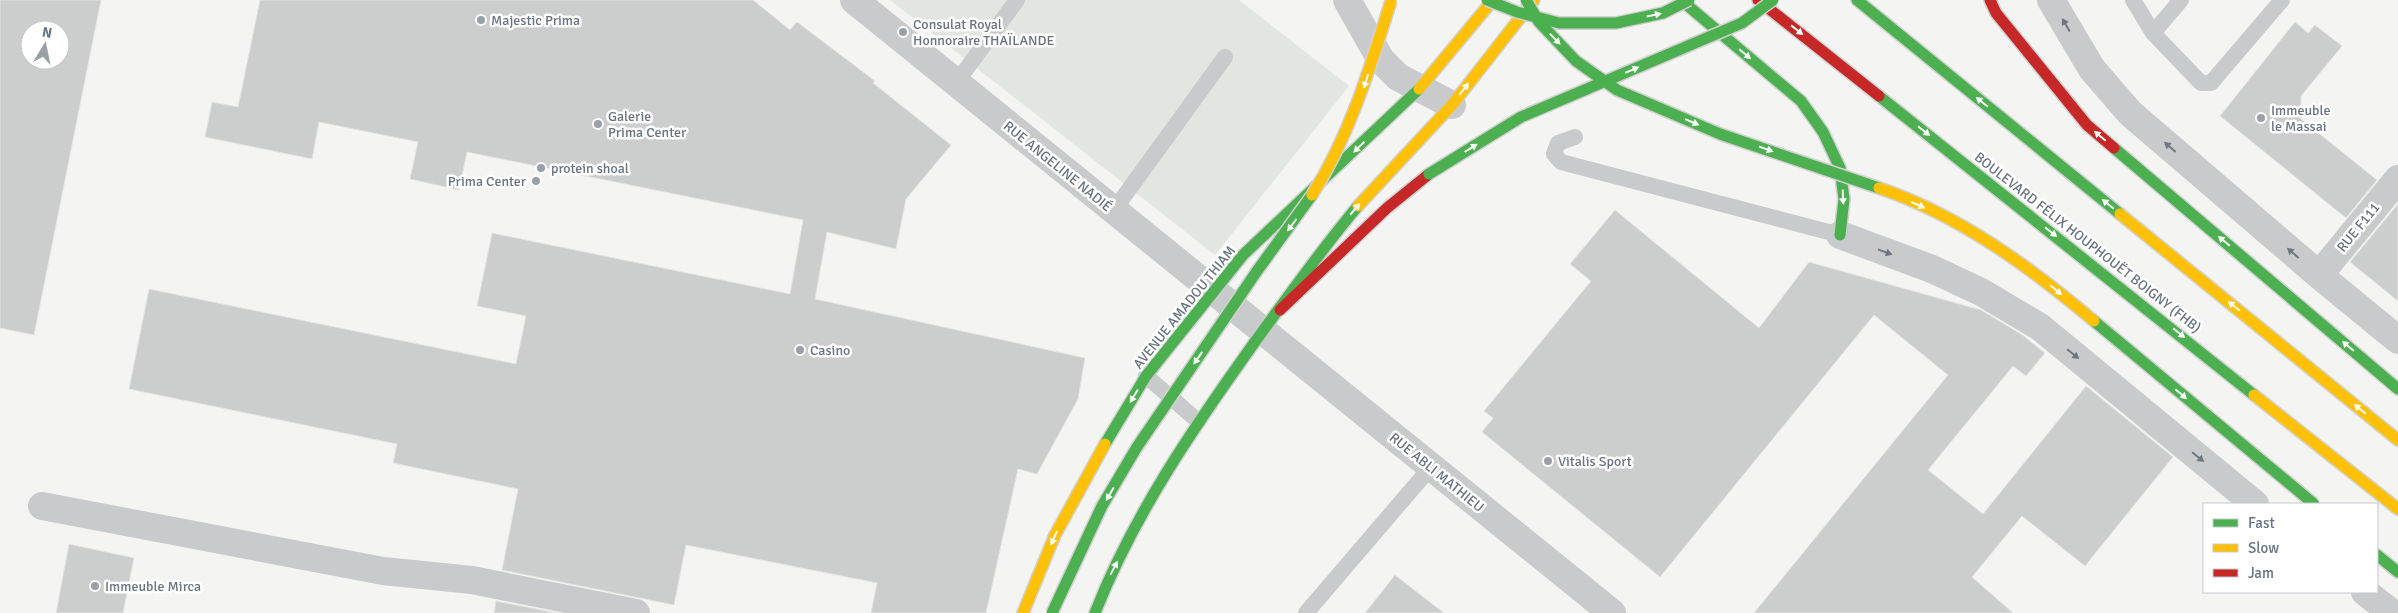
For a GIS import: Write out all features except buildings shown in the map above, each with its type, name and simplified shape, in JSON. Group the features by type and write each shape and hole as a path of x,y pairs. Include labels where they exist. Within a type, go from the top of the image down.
{"main road":[{"path":"1052,613 1102,506 1137,446 1257,271 1302,212 1329,168 1362,94 1391,0"},
{"path":"1487,0 1517,12 1559,23 1606,23 1663,13 1688,0"},
{"name":"AVENUE AMADOU THIAM","path":"1023,613 1055,535 1115,426 1146,376 1213,290 1243,255 1420,89 1493,0"},
{"path":"1526,0 1539,22 1576,61 1617,90 1720,134 1888,191 1956,222 2050,284 2313,503"},
{"path":"1095,613 1110,575 1159,484 1198,421 1331,238 1372,189 1452,105 1534,0"},
{"path":"1681,0 1801,101 1823,132 1840,168 1844,199 1840,235"},
{"name":"BOULEVARD FÉLIX HOUPHOUËT BOIGNY (FHB)","path":"1758,0 2398,509"},
{"path":"1280,310 1387,208 1429,174 1521,117 1742,23 1773,0"},
{"path":"1857,0 2398,440"},
{"path":"1990,0 1996,13 2087,125 2398,389"},
{"path":"2378,556 2398,572"}],"street":[{"name":"RUE ANGELINE NADIÉ","path":"854,0 1213,290 1262,332"},
{"path":"1347,0 1381,60 1398,77 1452,105"},
{"path":"2051,0 2092,69 2130,113 2398,340"},
{"name":"RUE F111","path":"2319,275 2398,179"},
{"path":"1840,235 1932,269 1981,292 2040,327 2255,503"},
{"name":"RUE ABLI MATHIEU","path":"1262,332 1612,613"},
{"path":"42,506 383,571 472,580 636,613"},
{"path":"2366,593 2392,613"}],"lane":[{"path":"956,83 1017,0"},
{"path":"2133,0 2153,33 2201,83 2211,83 2282,0"},
{"path":"2153,33 2181,0"},
{"path":"1114,210 1225,57"},
{"path":"1575,137 1558,143 1554,154 1561,162 1840,235"},
{"path":"1146,376 1198,421"},
{"path":"1306,613 1431,467"}],"shaded area":[{"path":"890,0 1239,0 1349,86 1215,255"}],"traffic: fast":[{"path":"1487,0 1517,12 1559,23 1616,23 1663,13 1689,0"},
{"path":"1526,0 1539,22 1576,61 1617,90 1720,134 1879,188"},
{"path":"1681,0 1801,101 1823,132 1840,168 1844,199 1840,235"},
{"path":"1429,174 1521,117 1742,23 1773,0"},
{"path":"1857,0 2120,214"},
{"path":"1105,444 1146,376 1243,255 1419,89"},
{"path":"1879,96 2254,395"},
{"path":"2114,148 2398,389"},
{"path":"1052,613 1102,506 1137,447 1257,271 1312,195"},
{"path":"1095,613 1127,542 1186,442 1291,292 1358,206"},
{"path":"2094,321 2313,503"},
{"path":"2378,556 2398,572"}],"traffic: slow":[{"path":"1419,89 1493,0"},
{"path":"1358,206 1452,105 1534,0"},
{"path":"1312,195 1337,149 1358,101 1391,1"},
{"path":"1879,188 1909,199 1992,244 2045,281 2094,321"},
{"path":"2120,214 2398,440"},
{"path":"2254,395 2398,509"},
{"path":"1023,613 1055,535 1105,444"}],"traffic: jam":[{"path":"1758,0 1879,96"},
{"path":"1990,0 1996,13 2087,125 2114,148"},
{"path":"1280,310 1387,208 1429,174"}],"place":[{"name":"Majestic Prima","path":"481,20"},
{"name":"Consulat Royal Honnoraire THAÏLANDE","path":"903,32"},
{"name":"Immeuble le Massai","path":"2261,118"},
{"name":"Galerie Prima Center","path":"598,124"},
{"name":"protein shoal","path":"541,168"},
{"name":"Prima Center","path":"536,181"},
{"name":"Casino","path":"800,350"},
{"name":"Vitalis Sport","path":"1548,461"},
{"name":"Immeuble Mirca","path":"95,586"}]}
